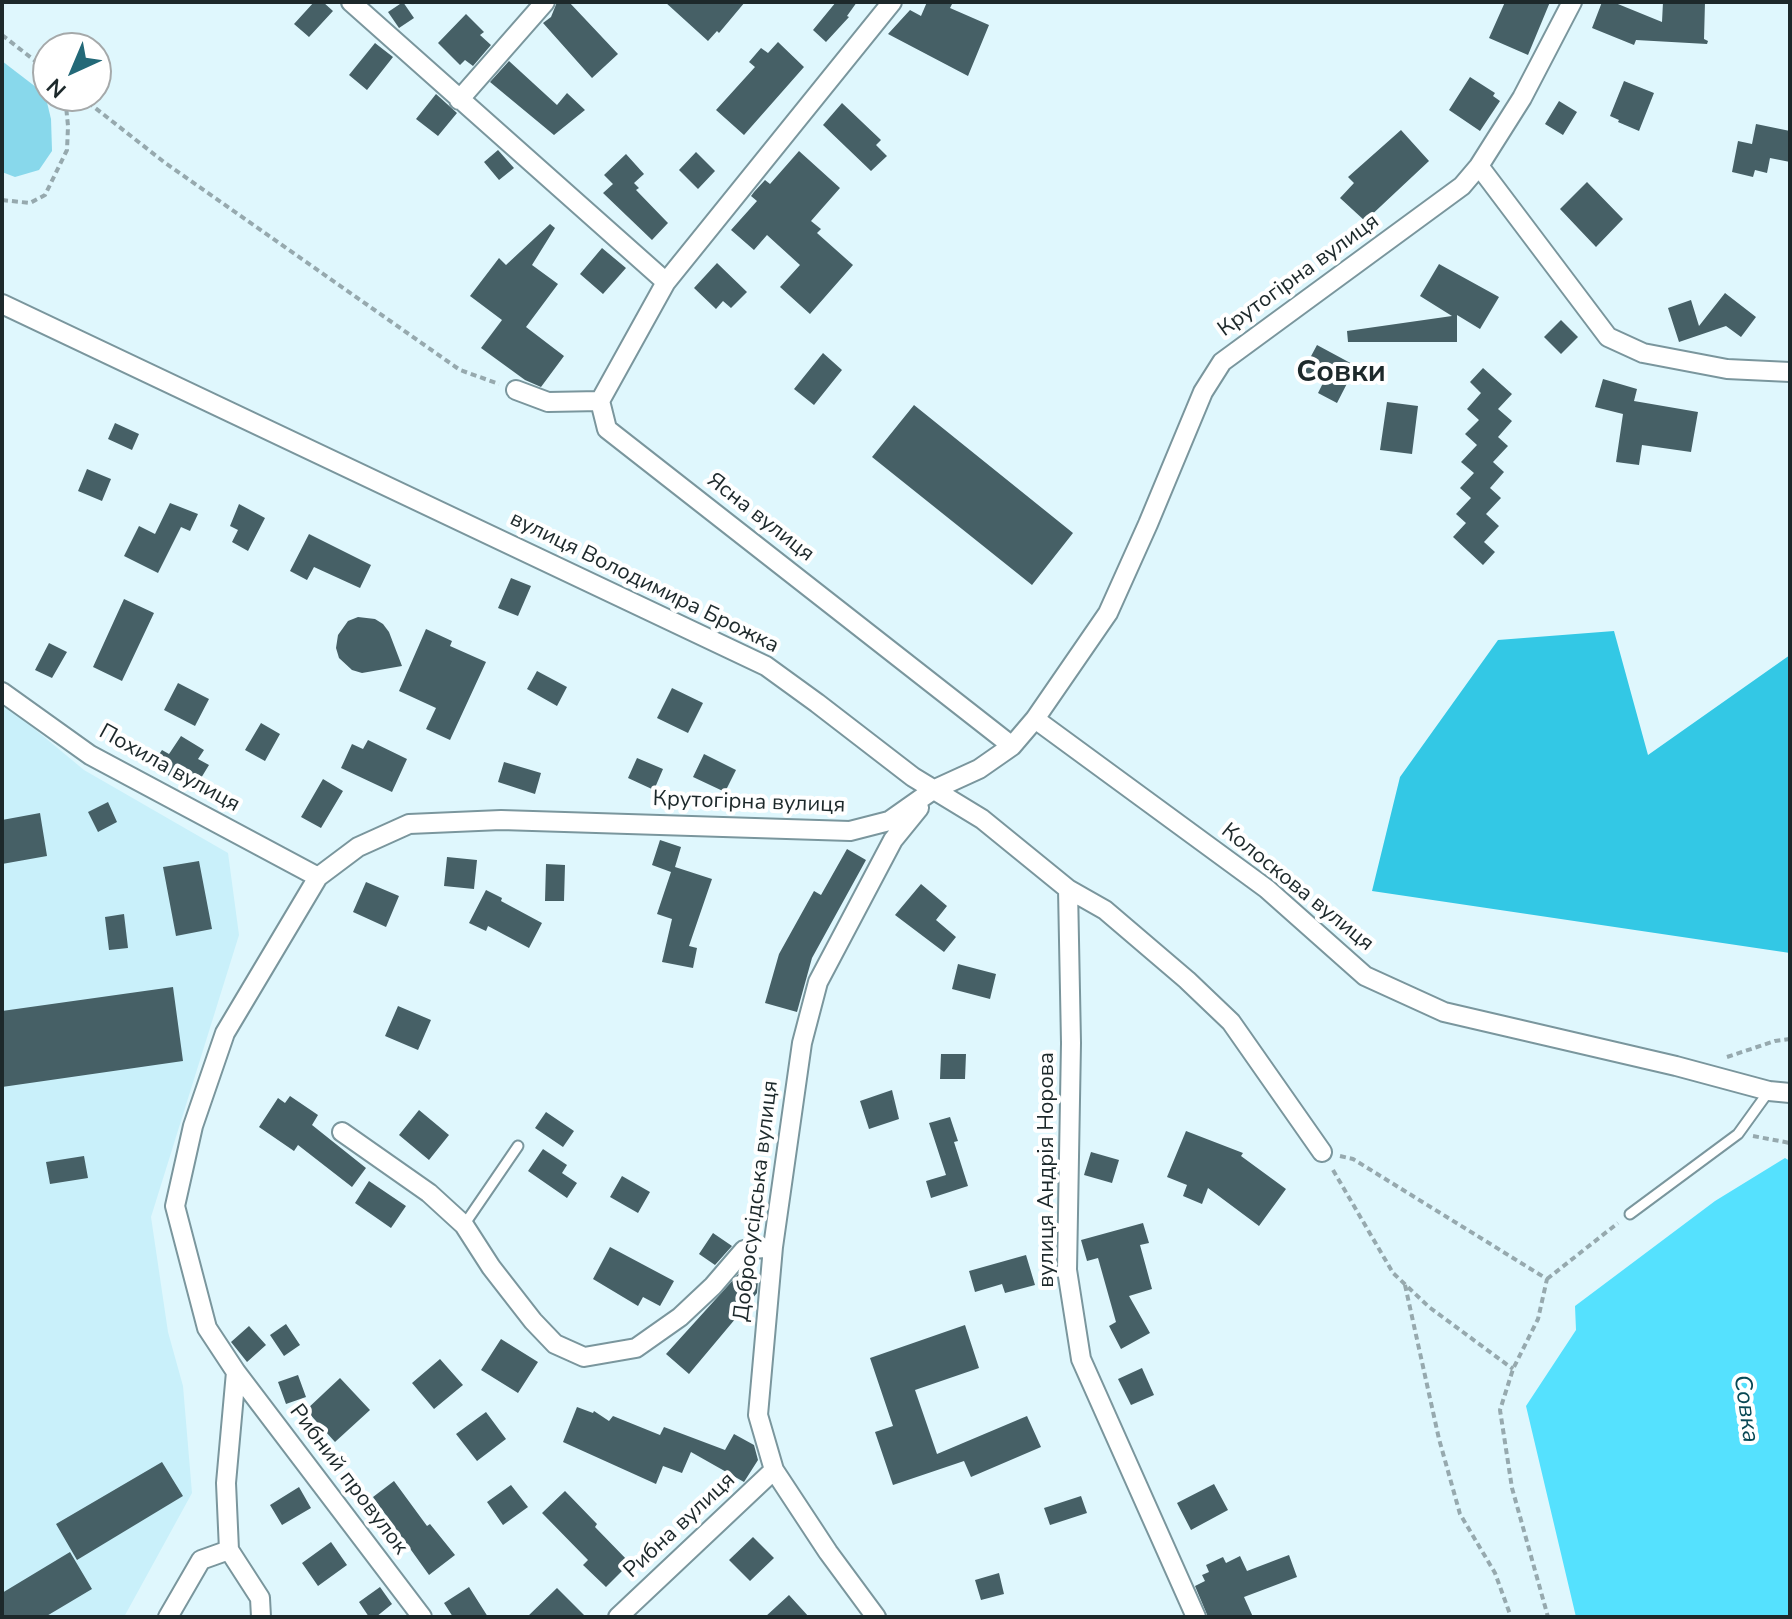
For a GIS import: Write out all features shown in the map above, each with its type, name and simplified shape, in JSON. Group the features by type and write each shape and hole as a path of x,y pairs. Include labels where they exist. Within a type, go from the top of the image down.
{"street":[{"path":"351,2 666,282"},
{"path":"459,100 545,2"},
{"path":"516,390 548,402 600,401 666,282 892,2"},
{"name":"Крутогірна вулиця","path":"236,1372 207,1328 175,1206 193,1126 225,1033 318,877 358,847 409,824 501,820 850,831 889,821 933,790 974,773 1012,746 1035,719 1108,613 1203,392 1222,362 1462,186 1479,166 1522,98 1572,2"},
{"path":"1479,166 1608,337 1643,353 1727,369 1790,372"},
{"name":"вулиця Володимира Брожка","path":"2,304 766,666 933,790 982,819 1068,889 1105,910 1187,980 1231,1022 1322,1152"},
{"name":"Ясна вулиця","path":"600,401 607,429 1012,746"},
{"name":"Похила вулиця","path":"2,692 90,755 318,877"},
{"name":"Колоскова вулиця","path":"1035,719 1267,889 1365,976 1444,1012 1660,1062 1769,1091 1790,1093"},
{"name":"Добросусідська вулиця","path":"876,1617 774,1470 758,1415 773,1247 802,1043 818,982 893,840 933,790"},
{"name":"вулиця Андрія Норова","path":"1068,889 1071,1043 1067,1270 1081,1359 1196,1617"},
{"path":"342,1132 429,1193 464,1225 491,1267 533,1321 555,1344 584,1357 636,1348 680,1317 713,1286 744,1250 773,1247"},
{"path":"236,1372 226,1483 229,1550 260,1598 261,1617"},
{"name":"Рибний провулок","path":"236,1372 422,1617"},
{"name":"Рибна вулиця","path":"618,1617 774,1470"},
{"path":"168,1617 201,1560 229,1550"}],"lane":[{"path":"1630,1214 1738,1134 1769,1091"},
{"path":"464,1225 518,1146"}],"path":[{"path":"2,35 32,58"},
{"path":"2,200 30,203 45,195 67,150 67,112"},
{"path":"100,112 164,162 460,370 516,390"},
{"path":"1723,1058 1790,1039"},
{"path":"1738,1134 1790,1143"},
{"path":"1353,1159 1547,1279"},
{"path":"1336,1174 1393,1273 1429,1307 1513,1369"},
{"path":"1548,1617 1512,1488 1500,1410 1513,1369 1538,1319 1547,1279 1630,1214"},
{"path":"1405,1285 1439,1439 1460,1514 1495,1573 1511,1617"}],"shaded area":[{"path":"2,61 32,84 32,112 49,112 52,151 39,170 15,177 2,172"},
{"path":"1614,631 1648,755 1790,655 1790,953 1372,891 1400,777 1498,640"},
{"path":"2,702 84,770 228,853 239,935 151,1217 168,1332 183,1386 192,1493 124,1617 2,1617"}],"water":[{"name":"Совка","path":"1785,1158 1790,1161 1790,1617 1576,1617 1526,1406 1576,1330 1575,1306 1715,1201"}],"building":[{"path":"314,2 323,2 333,11 309,37 294,24"},
{"path":"403,2 414,18 399,28 388,12"},
{"path":"557,2 569,2 618,54 592,78 543,23 551,17"},
{"path":"665,2 745,2 719,33 717,31 708,41"},
{"path":"836,2 857,2 849,17 826,42 813,30"},
{"path":"927,2 953,2 950,8 989,25 968,76 888,34 910,10 921,16"},
{"path":"1505,2 1550,2 1528,55 1489,38"},
{"path":"1602,2 1613,2 1662,22 1663,2 1705,2 1704,39 1708,41 1707,44 1636,40 1634,45 1592,28"},
{"path":"466,14 484,32 480,35 491,45 473,66 465,60 460,65 438,43"},
{"path":"778,42 804,67 744,135 716,110 755,67 749,62 761,48 768,53"},
{"path":"375,43 393,57 367,90 349,75"},
{"path":"509,61 557,105 567,93 585,110 554,135 490,82"},
{"path":"1470,77 1495,93 1493,96 1500,101 1480,131 1449,110"},
{"path":"1624,81 1654,93 1639,131 1610,116"},
{"path":"436,94 457,113 438,136 416,119"},
{"path":"1559,101 1577,112 1563,135 1545,124"},
{"path":"842,103 881,140 876,145 887,156 871,171 823,125"},
{"path":"1756,124 1790,131 1790,162 1770,158 1767,173 1755,170 1753,177 1732,172 1738,141 1752,144"},
{"path":"1401,130 1429,161 1365,221 1340,198 1354,183 1348,177"},
{"path":"498,150 514,168 499,180 484,162"},
{"path":"799,151 840,188 811,221 821,229 817,233 853,265 810,314 780,287 800,265 767,235 754,250 731,230 757,201 751,196 754,192 765,180 770,184"},
{"path":"696,152 715,171 698,189 679,170"},
{"path":"626,154 644,174 634,183 639,188 636,190 668,223 652,240 603,193 613,184 604,175"},
{"path":"1587,182 1623,219 1596,247 1560,209"},
{"path":"550,224 555,228 532,265 558,284 526,327 564,356 541,387 525,380 481,348 502,320 470,296 499,258 506,265"},
{"path":"602,248 626,268 603,294 580,274"},
{"path":"717,263 747,292 731,308 723,301 716,309 694,288"},
{"path":"1439,264 1499,297 1480,329 1457,315 1457,342 1348,342 1347,331 1452,316 1420,296"},
{"path":"1725,293 1756,317 1741,337 1726,326 1679,342 1668,308 1691,300 1699,326"},
{"path":"1561,320 1578,337 1561,354 1544,337"},
{"path":"1317,345 1356,366 1337,403 1318,393 1323,383 1302,373"},
{"path":"823,353 842,370 814,405 794,389"},
{"path":"1483,368 1512,394 1498,409 1512,421 1498,437 1508,446 1493,462 1504,472 1490,488 1501,498 1486,514 1499,526 1484,542 1495,552 1483,565 1453,537 1466,523 1456,514 1471,498 1460,488 1474,473 1461,462 1477,445 1465,434 1479,420 1467,409 1481,393 1470,382"},
{"path":"1603,379 1637,389 1634,401 1698,412 1691,452 1642,445 1639,465 1616,462 1623,414 1595,407"},
{"path":"1387,402 1418,406 1412,454 1380,450"},
{"path":"914,405 1073,533 1032,585 872,457"},
{"path":"115,423 139,434 132,450 108,439"},
{"path":"87,469 111,479 102,501 78,491"},
{"path":"170,503 198,514 190,531 181,527 158,573 124,556 139,526 155,534"},
{"path":"239,504 265,518 248,551 232,542 238,530 230,526"},
{"path":"309,534 371,565 360,588 314,567 307,580 290,571"},
{"path":"511,578 531,586 518,616 498,608"},
{"path":"124,599 154,613 122,681 93,667"},
{"path":"358,617 375,619 383,624 402,666 362,673 352,670 339,658 336,648 338,635 348,621"},
{"path":"426,629 452,641 450,646 486,662 450,740 426,729 436,708 399,691"},
{"path":"49,643 67,652 52,678 35,670"},
{"path":"537,671 567,687 557,706 527,689"},
{"path":"178,683 209,699 195,726 164,710"},
{"path":"672,688 703,703 688,733 657,718"},
{"path":"261,723 280,734 265,761 245,750"},
{"path":"181,736 204,750 198,759 209,765 198,783 187,776 182,784 152,765 162,750 169,754"},
{"path":"368,740 407,759 392,792 341,768 352,744 363,749"},
{"path":"704,754 736,770 725,792 693,777"},
{"path":"637,758 663,769 654,790 628,778"},
{"path":"504,762 541,773 535,794 498,782"},
{"path":"323,779 343,791 321,828 301,817"},
{"path":"108,802 117,822 98,832 88,812"},
{"path":"40,813 47,856 2,864 2,820"},
{"path":"660,840 681,847 675,867 712,879 689,946 697,948 693,968 662,962 672,919 657,914 671,872 652,865"},
{"path":"847,849 866,860 812,958 797,1012 765,1003 779,954 814,891 821,895"},
{"path":"447,857 477,860 474,889 444,886"},
{"path":"199,861 212,929 176,936 163,867"},
{"path":"546,864 565,865 564,901 545,901"},
{"path":"366,882 399,896 386,927 353,912"},
{"path":"921,884 947,906 936,920 956,937 944,952 895,915"},
{"path":"486,890 542,923 529,948 488,926 486,931 469,923"},
{"path":"124,914 128,948 109,950 105,917"},
{"path":"958,964 996,974 990,999 952,989"},
{"path":"173,987 183,1061 2,1087 2,1011"},
{"path":"398,1006 431,1020 418,1050 385,1036"},
{"path":"941,1054 966,1054 965,1079 940,1079"},
{"path":"892,1090 899,1119 869,1129 860,1101"},
{"path":"290,1096 318,1115 312,1125 366,1168 352,1187 298,1145 294,1151 259,1127 278,1098 285,1103"},
{"path":"419,1110 449,1135 429,1160 399,1135"},
{"path":"546,1112 574,1131 563,1147 535,1128"},
{"path":"950,1117 958,1141 954,1142 968,1186 931,1198 926,1181 946,1175 929,1123"},
{"path":"1186,1131 1243,1153 1241,1156 1286,1189 1259,1226 1208,1188 1202,1204 1183,1196 1187,1185 1167,1177"},
{"path":"543,1149 567,1165 562,1173 577,1183 567,1198 528,1171"},
{"path":"1091,1152 1119,1160 1112,1183 1084,1175"},
{"path":"84,1156 88,1178 50,1184 46,1162"},
{"path":"622,1176 650,1192 638,1213 610,1197"},
{"path":"369,1181 406,1206 391,1228 355,1203"},
{"path":"1143,1223 1149,1243 1140,1245 1152,1289 1129,1296 1150,1333 1121,1349 1109,1326 1116,1322 1098,1258 1087,1261 1081,1240"},
{"path":"713,1233 732,1246 715,1265 699,1254"},
{"path":"610,1247 674,1281 660,1306 643,1297 638,1306 593,1279"},
{"path":"1026,1255 1035,1285 1005,1293 1002,1284 975,1292 969,1271"},
{"path":"743,1269 758,1281 757,1293 689,1374 666,1354"},
{"path":"286,1324 300,1345 284,1356 270,1335"},
{"path":"965,1325 979,1368 915,1390 937,1454 1027,1416 1041,1447 971,1477 964,1461 893,1485 875,1432 893,1426 870,1358"},
{"path":"249,1326 266,1345 247,1362 231,1342"},
{"path":"501,1339 538,1362 518,1393 481,1370"},
{"path":"440,1359 463,1385 434,1409 412,1383"},
{"path":"1142,1368 1154,1395 1131,1405 1118,1379"},
{"path":"298,1375 306,1397 286,1404 278,1382"},
{"path":"340,1378 370,1410 335,1442 306,1410"},
{"path":"577,1407 594,1411 609,1421 613,1416 660,1435 664,1427 725,1450 734,1434 754,1445 758,1460 744,1482 691,1452 682,1473 663,1466 656,1484 563,1442"},
{"path":"486,1412 506,1439 477,1461 456,1434"},
{"path":"162,1462 183,1496 77,1560 56,1524"},
{"path":"394,1481 427,1526 430,1524 455,1555 429,1575 373,1497"},
{"path":"1214,1484 1228,1510 1191,1530 1177,1503"},
{"path":"511,1485 528,1507 503,1525 487,1502"},
{"path":"299,1487 311,1508 282,1525 270,1505"},
{"path":"565,1491 630,1563 606,1587 583,1565 588,1560 542,1513"},
{"path":"1081,1496 1087,1513 1050,1525 1044,1508"},
{"path":"753,1537 774,1558 750,1581 729,1560"},
{"path":"331,1542 347,1565 318,1586 302,1563"},
{"path":"70,1552 92,1589 45,1617 2,1617 2,1593"},
{"path":"1289,1555 1297,1577 1244,1597 1253,1617 1208,1617 1195,1586 1205,1581 1202,1575 1209,1572 1206,1565 1223,1557 1226,1563 1240,1556 1247,1571"},
{"path":"999,1573 1004,1594 981,1600 975,1580"},
{"path":"380,1587 392,1604 376,1617 369,1617 359,1602"},
{"path":"469,1587 488,1617 453,1617 444,1603"},
{"path":"557,1588 586,1617 527,1617"},
{"path":"789,1595 809,1617 765,1617"}],"district":[{"name":"Совки","path":"1341,374"}]}
